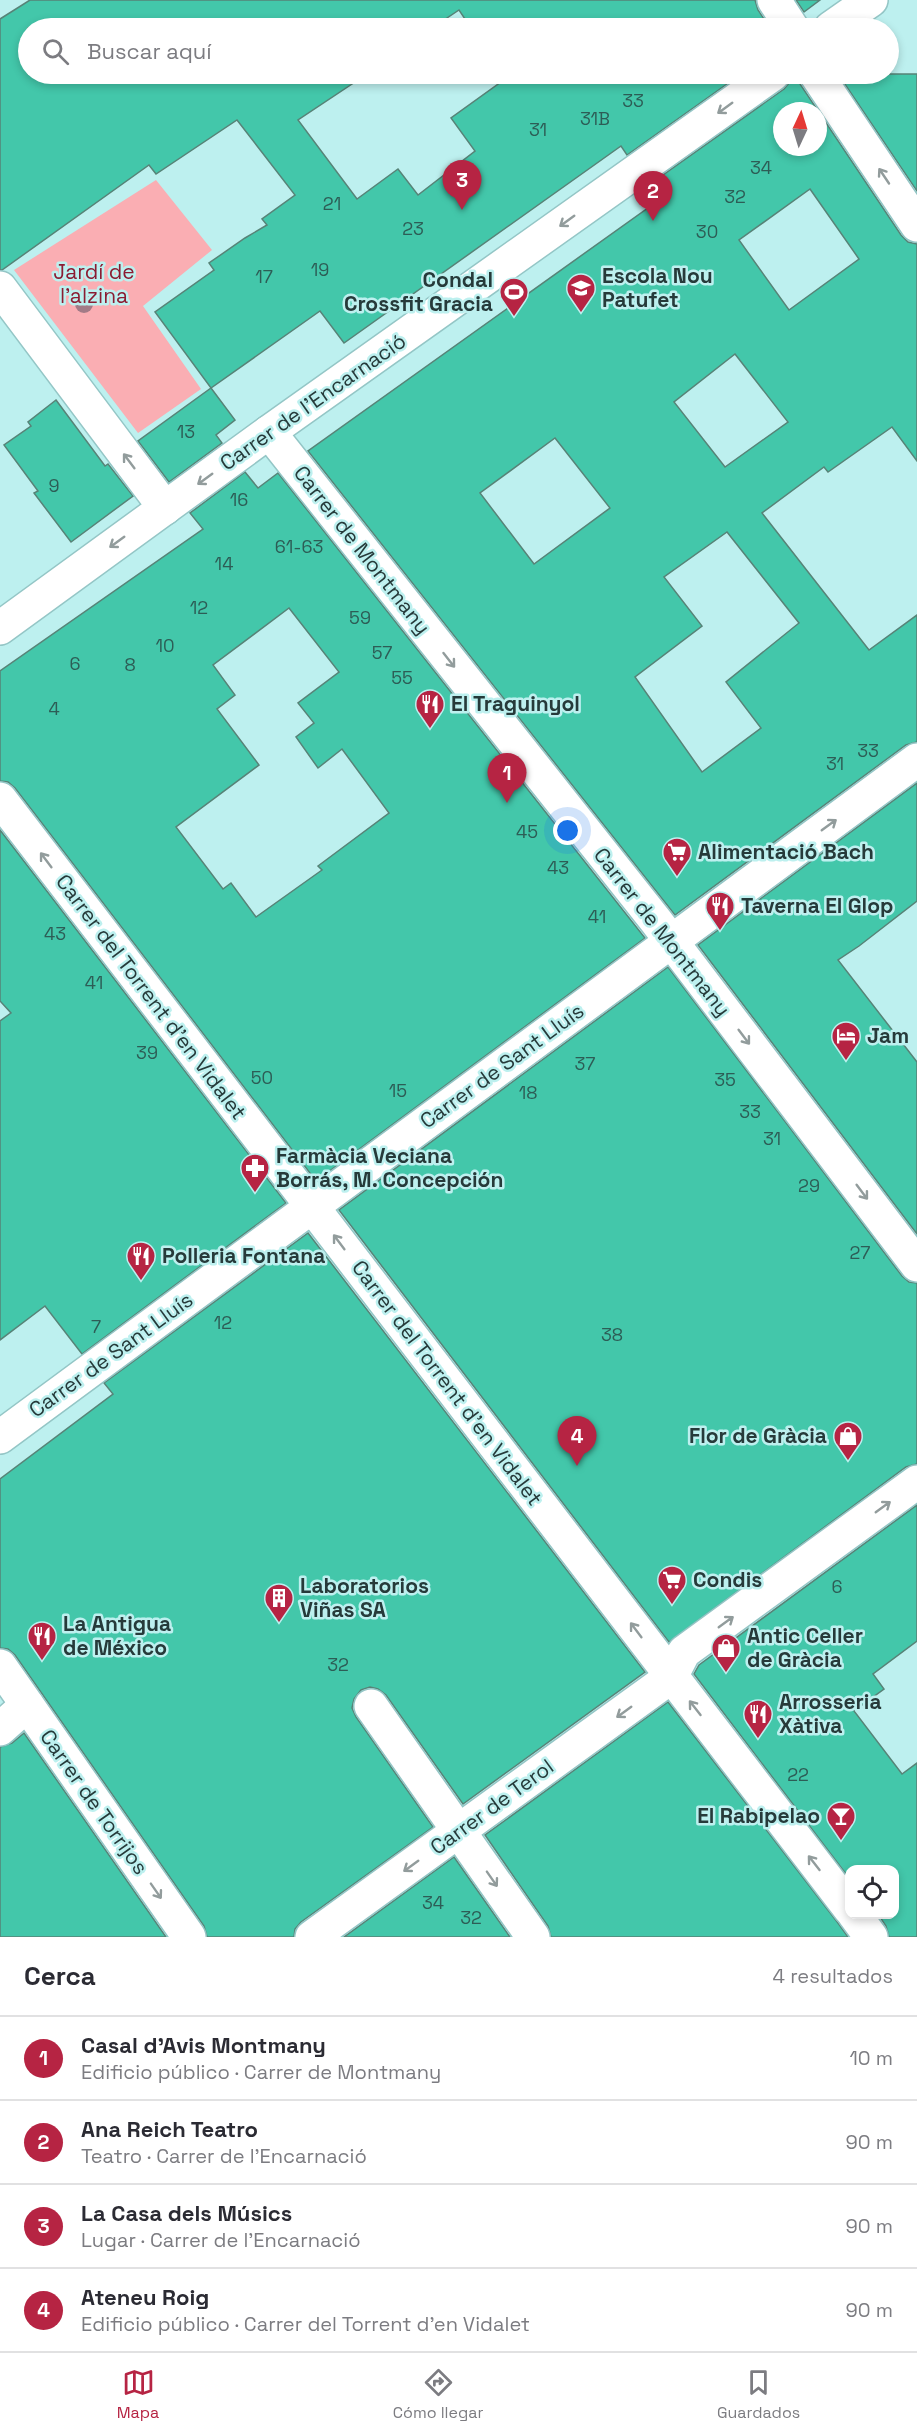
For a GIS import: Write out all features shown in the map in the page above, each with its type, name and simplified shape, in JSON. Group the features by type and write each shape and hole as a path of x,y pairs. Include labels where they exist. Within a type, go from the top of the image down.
{"street":[{"path":"774,0 786,18"},
{"path":"845,18 871,0"},
{"name":"Carrer de l'Encarnació","path":"0,628 270,432 759,84"},
{"path":"823,84 917,225"},
{"path":"0,288 165,508"},
{"name":"Carrer de Montmany","path":"270,432 671,940 917,1264"},
{"name":"Carrer de Sant Lluís","path":"0,1437 917,760"},
{"name":"Carrer del Torrent d'en Vidalet","path":"0,799 845,1904"},
{"path":"671,1677 684,1653 917,1482"},
{"name":"Carrer de Torrijos","path":"0,1666 189,1937"},
{"name":"Carrer de Terol","path":"312,1937 671,1677"},
{"path":"0,1729 27,1705"},
{"path":"371,1706 533,1937"},
{"path":"858,1919 871,1937"}],"green space":[{"name":"Jardí de l'alzina","path":"156,180 212,250 143,306 201,389 138,433 14,270"}],"building":[{"path":"30,0 755,0 763,18 464,18 459,10 447,18 18,18 18,84 352,84 298,120 357,199 398,169 418,195 475,151 451,118 498,84 727,84 627,155 621,146 344,343 320,311 211,388 155,312 214,270 209,263 267,225 262,219 295,195 237,120 156,174 149,165 0,270 0,19"},
{"path":"796,0 820,0 804,12"},
{"path":"899,74 917,74 917,191 845,84 899,84"},
{"path":"788,84 800,84 812,102 773,102 773,156 827,156 827,124 901,235 908,242 917,244 917,461 892,427 828,472 824,467 762,513 869,650 917,615 917,742 906,745 675,915 308,451 659,200 649,185","holes":["810,189 859,259 789,310 739,240","735,354 788,422 725,467 674,402","555,438 610,508 534,564 480,493","727,532 799,623 726,682 761,728 702,772 635,677 702,626 664,577"]},
{"path":"211,388 235,420 216,435 222,443 169,482 138,441"},
{"path":"56,400 105,466 108,464 133,496 71,542 34,493 38,491 4,445 31,426 28,422"},
{"path":"245,472 258,488 278,473 645,938 316,1181 15,788 8,782 0,781 0,671 203,529 190,513","holes":["289,608 339,672 298,703 314,723 296,737 318,768 342,749 389,813 318,866 322,870 256,917 231,883 223,889 176,827 259,765 217,709 235,695 213,665"]},
{"path":"917,783 917,901 838,960 917,1062 917,1234 698,945"},
{"path":"0,830 286,1203 82,1354 45,1306 0,1340 0,1021 11,1013 0,1001"},
{"path":"668,967 902,1276 909,1282 917,1283 917,1464 906,1467 669,1642 339,1210"},
{"path":"308,1233 645,1672 463,1804 386,1695 370,1687 361,1690 354,1699 352,1708 356,1717 433,1827 301,1922 295,1929 294,1937 207,1937 204,1926 15,1655 8,1649 0,1648 0,1479 113,1394 104,1383"},
{"path":"917,1505 917,1641 873,1674 884,1689 854,1711 902,1774 917,1763 917,1937 889,1937 881,1919 899,1919 899,1865 845,1865 845,1873 694,1674 699,1665"},
{"path":"668,1702 848,1937 551,1937 548,1926 485,1835"},
{"path":"24,1733 166,1937 0,1937 0,1747 12,1743"},
{"path":"454,1857 510,1937 344,1937"}],"place":[{"name":"La Casa dels Músics","path":"462,210"},
{"name":"Ana Reich Teatro","path":"653,221"},
{"name":"Escola Nou Patufet","path":"581,314"},
{"name":"Condal Crossfit Gracia","path":"514,318"},
{"name":"El Traguinyol","path":"430,730"},
{"name":"Casal d'Avis Montmany","path":"507,803"},
{"name":"Alimentació Bach","path":"677,878"},
{"name":"Taverna El Glop","path":"720,932"},
{"name":"Jam","path":"846,1062"},
{"name":"Farmàcia Veciana Borrás, M. Concepción","path":"255,1194"},
{"name":"Polleria Fontana","path":"141,1282"},
{"name":"Flor de Gràcia","path":"848,1462"},
{"name":"Ateneu Roig","path":"577,1466"},
{"name":"Condis","path":"672,1606"},
{"name":"Laboratorios Viñas SA","path":"279,1624"},
{"name":"La Antigua de México","path":"42,1662"},
{"name":"Antic Celler de Gràcia","path":"726,1674"},
{"name":"Arrosseria Xàtiva","path":"758,1740"},
{"name":"El Rabipelao","path":"841,1842"}]}
